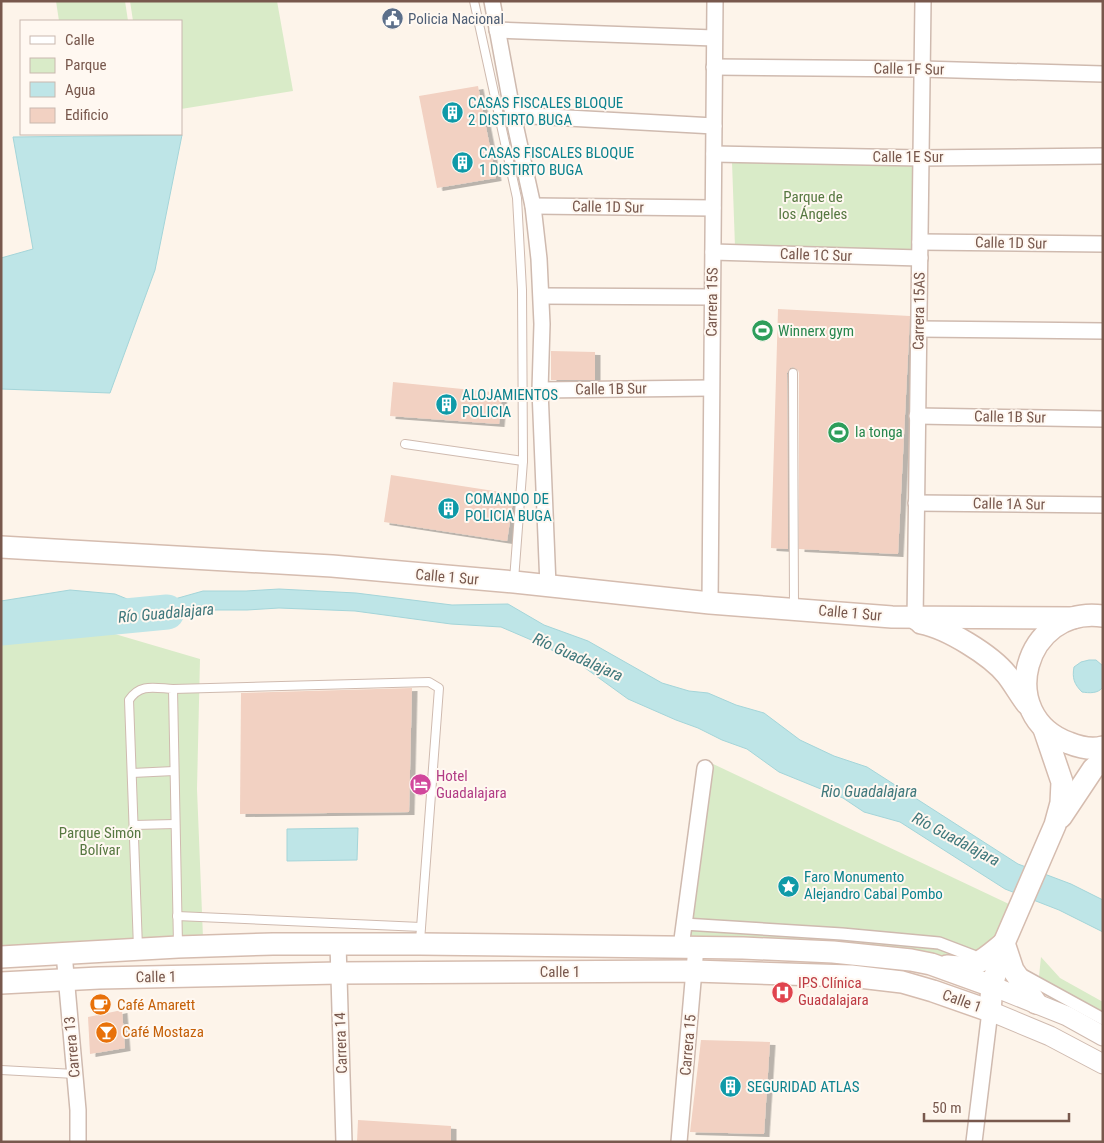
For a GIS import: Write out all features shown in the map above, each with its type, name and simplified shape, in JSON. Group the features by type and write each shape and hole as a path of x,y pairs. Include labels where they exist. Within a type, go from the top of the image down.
{"main road":[{"name":"Calle 1 Sur","path":"1,546 325,566 514,582 710,603 794,608 914,619 1092,615"},
{"path":"1031,710 1025,691 1026,670 1032,652 1041,638 1055,626 1092,615"},
{"name":"Calle 1 Sur","path":"914,619 950,632 987,657 1006,674 1044,728"},
{"path":"1044,728 1057,739 1080,747 1103,747"},
{"path":"990,1011 992,986 1005,941 1055,825 1062,803 1062,782 1044,728"},
{"path":"1055,825 1093,769 1103,760"},
{"name":"Calle 1","path":"1,958 178,947 338,944 421,936 833,952 911,960 931,964 992,986"},
{"path":"931,964 962,968 982,961 1005,941"},
{"path":"1005,941 1013,970 1036,1003"},
{"name":"Calle 1","path":"1,983 339,973 694,971 852,976 902,982 990,1011"}],"street":[{"path":"492,1 513,115 533,206 542,296 540,390 548,586"},
{"name":"Carrera 15S","path":"710,603 715,1"},
{"name":"Carrera 15AS","path":"914,619 923,1"},
{"path":"497,30 714,38"},
{"name":"Calle 1F Sur","path":"714,67 922,69 1103,74"},
{"path":"513,115 714,126"},
{"name":"Calle 1E Sur","path":"714,154 921,158 1103,156"},
{"name":"Calle 1D Sur","path":"533,206 713,208"},
{"name":"Calle 1D Sur","path":"920,242 1103,244"},
{"name":"Calle 1C Sur","path":"713,252 920,258"},
{"path":"542,296 712,297"},
{"path":"918,330 1103,331"},
{"name":"Calle 1B Sur","path":"540,390 711,388"},
{"name":"Calle 1B Sur","path":"917,416 1103,418"},
{"name":"Calle 1A Sur","path":"916,503 1103,505"},
{"name":"Carrera 15","path":"679,1142 694,971 684,924 704,768"},
{"path":"684,924 842,934 939,943 973,956"},
{"name":"Carrera 14","path":"338,944 344,1142"},
{"name":"Carrera 13","path":"64,953 78,1110 78,1142"},
{"path":"1013,970 1103,1019"},
{"name":"Calle 1","path":"992,986 1068,1016 1103,1036"},
{"path":"974,1142 990,1011"},
{"name":"Calle 1","path":"990,1011 1050,1036 1103,1064"}],"lane":[{"path":"474,1 517,198 522,290 523,461 514,582"},
{"path":"793,373 794,608"},
{"path":"405,444 523,461"},
{"path":"138,949 129,700 134,692 144,688 429,682 439,688 421,936 177,916"},
{"path":"172,688 178,947"},
{"path":"132,772 174,771"},
{"path":"134,825 175,824"},
{"path":"1,1070 75,1074"}],"green space":[{"path":"56,1 125,1 128,20 59,20"},
{"path":"130,1 277,1 293,91 182,109 182,20 133,20"},
{"name":"Parque de los Ángeles","path":"732,162 917,164 915,252 735,247"},
{"name":"Parque Simón Bolívar","path":"57,617 200,659 197,789 203,938 1,951 1,625"},
{"path":"711,763 1011,905 997,943 959,961 685,948"},
{"path":"1041,957 1060,978 1103,1002 1103,1023 1038,986"}],"water":[{"path":"182,135 155,270 110,393 1,389 1,258 33,249 13,137"},
{"name":"Rio Guadalajara","path":"279,589 356,593 452,605 508,604 544,625 588,641 662,683 689,691 708,693 736,705 764,713 800,740 834,756 867,767 1018,864 1071,884 1103,900 1103,932 1059,910 1005,889 900,822 864,812 843,798 779,772 747,749 628,699 581,665 501,627 451,624 355,611 279,608 205,610 168,619 128,620 110,613 71,609 1,620 1,601 70,590 115,594 132,601 164,602 203,591"},
{"path":"1096,660 1103,666 1103,687 1099,691 1088,693 1082,692 1077,686 1073,674 1074,667 1081,662"},
{"path":"358,828 357,860 287,861 287,829"}],"building":[{"path":"478,86 496,178 437,188 419,96"},
{"name":"la tonga","path":"778,309 910,316 898,554 799,549 799,373 793,367 787,373 788,549 771,548"},
{"path":"551,351 595,352 595,380 551,380"},
{"name":"ALOJAMIENTOS POLICIA","path":"393,382 502,393 499,424 390,416"},
{"name":"COMANDO DE POLICIA BUGA","path":"391,475 514,494 507,541 384,522"},
{"path":"412,688 409,812 240,814 241,693"},
{"name":"Café Mostaza","path":"122,1010 125,1048 90,1054 88,1017"},
{"name":"SEGURIDAD ATLAS","path":"701,1040 770,1042 764,1134 690,1132"},
{"path":"358,1120 451,1126 451,1142 357,1142"}],"waterway":[{"name":"Río Guadalajara","path":"1,628 167,612"}],"place":[{"name":"Policia Nacional","path":"392,19"},
{"name":"CASAS FISCALES BLOQUE 2 DISTIRTO BUGA","path":"452,112"},
{"name":"CASAS FISCALES BLOQUE 1 DISTIRTO BUGA","path":"463,162"},
{"name":"Winnerx gym","path":"762,331"},
{"name":"ALOJAMIENTOS POLICIA","path":"446,404"},
{"name":"la tonga","path":"839,432"},
{"name":"COMANDO DE POLICIA BUGA","path":"449,508"},
{"name":"Hotel Guadalajara","path":"420,785"},
{"name":"Faro Monumento Alejandro Cabal Pombo","path":"788,886"},
{"name":"IPS Clínica Guadalajara","path":"782,992"},
{"name":"Café Amarett","path":"101,1005"},
{"name":"Café Mostaza","path":"106,1032"},
{"name":"SEGURIDAD ATLAS","path":"731,1087"}]}
